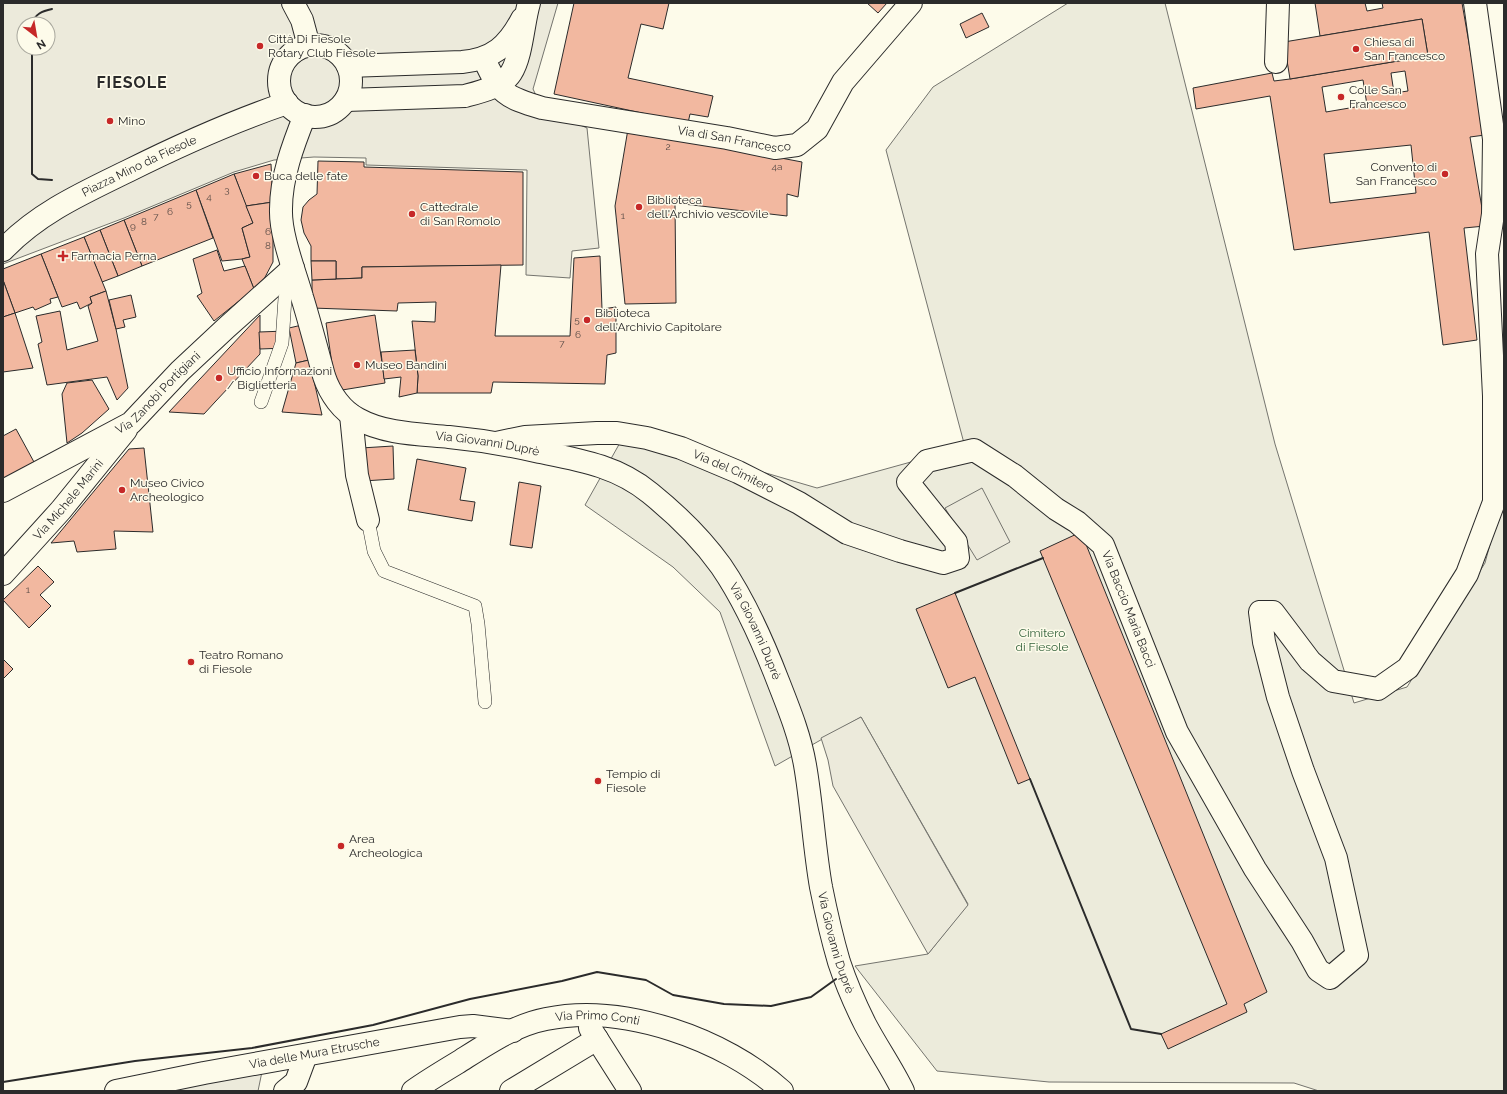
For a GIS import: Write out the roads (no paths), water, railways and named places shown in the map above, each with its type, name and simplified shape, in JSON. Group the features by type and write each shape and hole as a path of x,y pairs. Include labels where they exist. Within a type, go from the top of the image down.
{"street":[{"path":"293,3 302,20 309,46"},
{"name":"Via di San Francesco","path":"497,85 511,97 542,108 727,138 775,148 797,145 817,129 843,82 911,3"},
{"path":"1276,62 1278,3"},
{"name":"Via Baccio Maria Bacci","path":"958,558 956,542 908,482 927,461 974,450 1015,476 1056,509 1076,522 1103,546 1177,732 1255,869 1302,941 1318,970 1330,978 1357,955 1336,858 1303,771 1278,697 1264,642 1260,612 1273,612 1310,661 1332,681 1378,689 1408,668 1468,574 1494,502 1494,396 1487,254 1493,214 1494,139 1475,3"},
{"path":"348,66 462,62 484,58 500,48 510,38 528,5"},
{"path":"346,100 465,96 497,85 511,73 516,62 528,5"},
{"path":"309,46 321,46 332,49 341,56 348,66 351,77 350,89 346,100 338,109 328,115 316,117 305,116 295,111 287,103 282,94 279,84 280,73 284,63 290,55 299,49 309,46"},
{"path":"484,58 497,85"},
{"name":"Piazza Mino da Fiesole","path":"3,250 32,223 73,198 209,132 237,120 287,103"},
{"name":"Via Giovanni Duprè","path":"305,116 288,162 280,210 288,250 328,388 333,397 351,415 369,424 382,428 496,443 589,462 611,469 647,490 677,516 709,551 727,577 768,655 798,734 805,766 821,888 831,932 846,981 865,1024 903,1091"},
{"name":"Via Zanobi Portigiani","path":"3,491 132,423 180,371 226,328 296,277"},
{"path":"351,415 357,475 368,520"},
{"name":"Via Michele Marini","path":"3,574 61,510 132,423"},
{"name":"Via del Cimitero","path":"496,443 525,437 597,433 617,433 647,438 681,448 738,472 799,503 847,533 900,551 943,563 958,558"},
{"path":"582,1015 630,1091"},
{"name":"Via Primo Conti","path":"413,1091 484,1046 513,1031 546,1019 582,1015 610,1016 650,1023 708,1043 747,1064 782,1091"},
{"name":"Via delle Mura Etrusche","path":"116,1091 204,1073 460,1027 473,1026 513,1031"},
{"path":"511,1091 596,1039"},
{"path":"285,1091 296,1082 306,1055"}],"lane":[{"path":"261,402 282,343 285,298 296,277"},
{"path":"368,520 374,551 384,571 475,606 485,702"}],"place":[{"name":"Città Di Fiesole Rotary Club Fiesole","path":"260,46"},
{"name":"Chiesa di San Francesco","path":"1356,49"},
{"name":"Colle San Francesco","path":"1341,97"},
{"name":"Mino","path":"110,121"},
{"name":"Convento di San Francesco","path":"1445,174"},
{"name":"Buca delle fate","path":"256,176"},
{"name":"Biblioteca dell'Archivio vescovile","path":"639,207"},
{"name":"Cattedrale di San Romolo","path":"412,214"},
{"name":"Farmacia Perna","path":"63,256"},
{"name":"Biblioteca dell'Archivio Capitolare","path":"587,320"},
{"name":"Museo Bandini","path":"357,365"},
{"name":"Ufficio Informazioni / Biglietteria","path":"219,378"},
{"name":"Museo Civico Archeologico","path":"122,490"},
{"name":"Teatro Romano di Fiesole","path":"191,662"},
{"name":"Tempio di Fiesole","path":"598,781"},
{"name":"Area Archeologica","path":"341,846"}],"district":[{"name":"FIESOLE","path":"132,82"}],"park label":[{"name":"Cimitero di Fiesole","path":"1042,640"}]}
